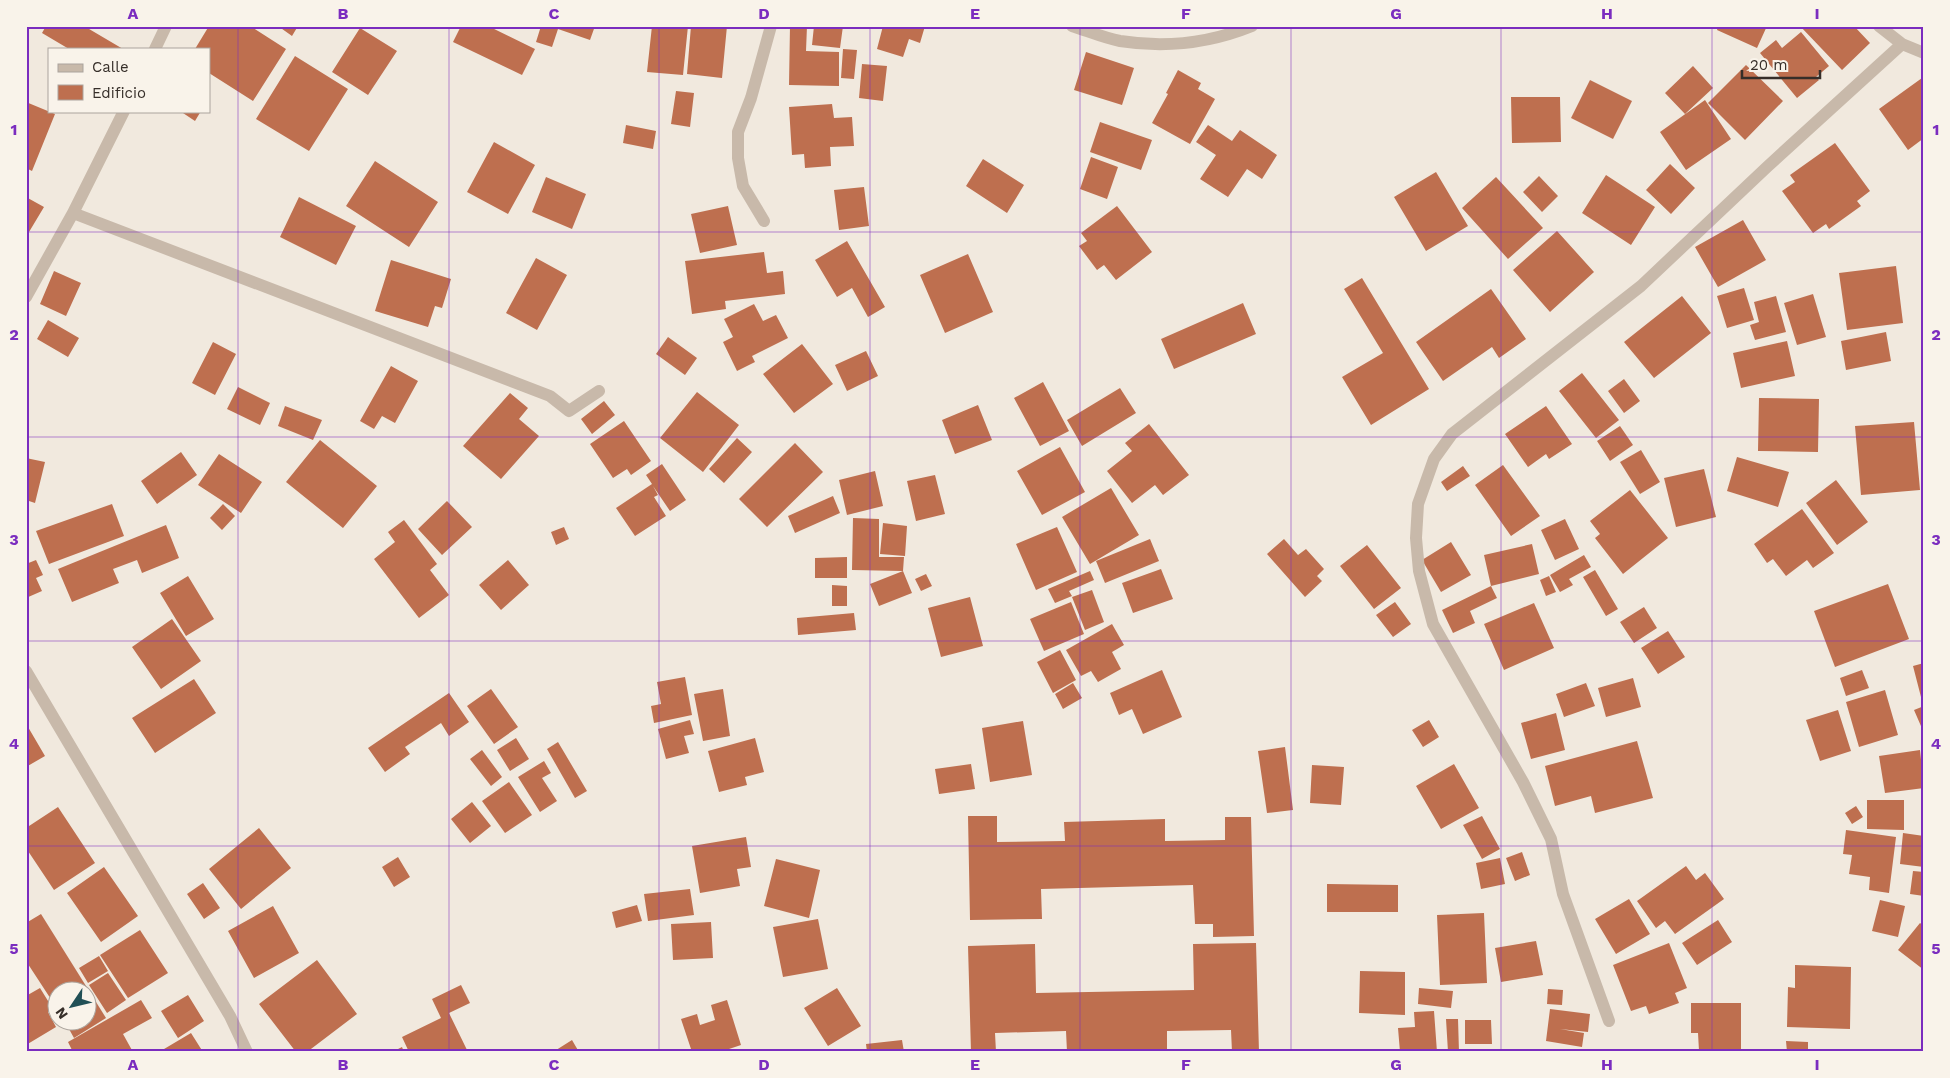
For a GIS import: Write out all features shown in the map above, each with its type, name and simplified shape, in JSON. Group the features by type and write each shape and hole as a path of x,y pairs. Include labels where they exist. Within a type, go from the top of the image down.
{"street":[{"path":"155,48 166,26"},
{"path":"764,221 743,186 738,158 738,132 751,98 771,26"},
{"path":"1072,26 1119,41 1189,44 1230,35 1252,26"},
{"path":"1879,26 1902,44 1924,53"},
{"path":"1609,1021 1563,894 1551,839 1523,782 1433,624 1419,571 1416,538 1418,504 1434,459 1452,434 1641,286 1767,167 1902,44"},
{"path":"26,297 73,213 124,112"},
{"path":"73,213 550,396 569,411 599,392"},
{"path":"26,672 230,1016 247,1052"}],"building":[{"path":"46,26 84,26 121,48 67,48 42,33"},
{"path":"209,26 250,26 286,49 253,101 210,74 210,48 196,48"},
{"path":"278,26 298,26 292,36"},
{"path":"461,26 488,26 535,49 522,75 453,42"},
{"path":"541,26 595,26 590,40 558,29 552,47 536,42"},
{"path":"652,26 688,26 683,75 647,72"},
{"path":"691,26 727,26 722,78 687,74"},
{"path":"790,26 807,26 806,51 839,52 839,86 789,85"},
{"path":"814,26 843,26 840,48 812,45"},
{"path":"883,26 925,26 920,43 909,39 903,57 877,49"},
{"path":"1718,26 1767,26 1757,48 1717,30"},
{"path":"1800,26 1854,26 1870,43 1842,70"},
{"path":"360,28 397,51 368,95 332,72"},
{"path":"1801,32 1829,66 1816,77 1819,80 1797,98 1760,53 1776,40 1782,48"},
{"path":"843,49 857,50 854,79 841,78"},
{"path":"1086,52 1134,68 1122,105 1074,90"},
{"path":"295,56 348,89 309,151 256,119"},
{"path":"862,64 887,66 883,101 859,98"},
{"path":"1746,65 1783,101 1745,140 1708,103"},
{"path":"1693,66 1713,88 1685,114 1665,93"},
{"path":"1178,70 1201,83 1198,89 1215,99 1190,144 1152,123 1168,94 1166,93"},
{"path":"1922,78 1924,80 1924,138 1908,150 1879,109"},
{"path":"1590,80 1632,101 1613,139 1571,118"},
{"path":"676,91 694,93 690,127 671,124"},
{"path":"1511,97 1560,97 1561,142 1512,143"},
{"path":"1705,100 1731,139 1686,170 1660,132"},
{"path":"26,102 55,114 32,171 26,168"},
{"path":"832,104 834,118 852,117 854,146 830,147 831,166 805,168 804,154 792,155 789,107"},
{"path":"182,112 200,112 195,121"},
{"path":"1100,122 1152,140 1141,170 1090,152"},
{"path":"626,125 656,131 653,149 623,143"},
{"path":"1208,125 1232,141 1240,130 1277,155 1262,179 1247,169 1228,197 1200,179 1216,155 1196,142"},
{"path":"494,142 535,165 508,214 467,192"},
{"path":"1835,143 1870,191 1857,201 1861,206 1829,229 1826,224 1813,233 1782,191 1795,182 1790,175"},
{"path":"1091,157 1118,167 1107,199 1080,189"},
{"path":"983,159 1024,185 1007,213 966,186"},
{"path":"375,161 438,202 409,247 346,206"},
{"path":"1670,164 1695,188 1671,214 1646,190"},
{"path":"1436,172 1468,226 1426,251 1394,197"},
{"path":"1606,175 1655,207 1631,245 1582,213"},
{"path":"1539,176 1558,196 1542,212 1523,192"},
{"path":"546,177 586,194 572,229 532,212"},
{"path":"1496,177 1543,228 1508,259 1462,208"},
{"path":"864,187 869,226 839,230 834,190"},
{"path":"26,197 44,207 26,237"},
{"path":"299,197 356,226 336,265 280,237"},
{"path":"728,206 737,245 700,253 691,214"},
{"path":"1117,206 1152,252 1116,280 1104,265 1097,270 1079,246 1087,241 1081,233"},
{"path":"1743,220 1766,260 1718,287 1695,247"},
{"path":"1557,231 1594,272 1550,312 1513,270"},
{"path":"847,241 885,307 868,317 852,288 837,297 815,260"},
{"path":"764,252 767,273 783,271 785,294 725,301 726,309 692,314 685,261"},
{"path":"968,254 993,312 945,333 920,275"},
{"path":"536,258 567,275 537,330 506,313"},
{"path":"391,260 451,279 442,308 435,306 428,327 375,311"},
{"path":"1896,266 1903,323 1847,330 1839,273"},
{"path":"54,271 81,283 66,316 40,304"},
{"path":"1362,278 1429,389 1371,425 1342,377 1383,353 1344,289"},
{"path":"1744,288 1754,320 1727,328 1717,296"},
{"path":"1491,289 1526,339 1499,358 1492,347 1443,381 1416,342"},
{"path":"1813,294 1826,337 1797,345 1784,303"},
{"path":"1682,296 1711,333 1654,378 1624,342"},
{"path":"1776,296 1786,332 1755,340 1750,325 1759,322 1754,302"},
{"path":"1243,303 1256,334 1174,369 1161,339"},
{"path":"754,304 763,321 776,315 788,338 752,356 755,362 737,371 723,342 733,337 724,319"},
{"path":"48,320 79,338 68,357 37,339"},
{"path":"1886,332 1891,361 1846,370 1841,341"},
{"path":"668,337 697,358 685,375 656,354"},
{"path":"1787,341 1795,376 1741,388 1733,353"},
{"path":"213,342 236,354 215,395 192,383"},
{"path":"802,344 833,384 794,413 763,374"},
{"path":"866,351 878,376 847,391 835,365"},
{"path":"391,366 418,381 395,423 382,416 374,429 360,421"},
{"path":"1582,373 1619,420 1596,438 1559,391"},
{"path":"1624,379 1640,401 1624,413 1608,391"},
{"path":"1043,382 1069,431 1040,446 1014,398"},
{"path":"238,387 270,403 260,425 227,409"},
{"path":"1120,388 1136,413 1082,446 1067,420"},
{"path":"697,392 739,425 703,472 660,438"},
{"path":"510,393 528,408 519,419 539,436 501,479 463,446"},
{"path":"1759,398 1819,399 1818,452 1758,451"},
{"path":"604,401 615,415 592,434 581,419"},
{"path":"978,405 992,440 955,454 942,420"},
{"path":"285,406 322,420 313,440 278,426"},
{"path":"1546,406 1572,444 1549,459 1546,454 1528,467 1505,434"},
{"path":"624,421 651,461 631,475 627,469 613,478 590,444"},
{"path":"1914,422 1920,490 1861,495 1855,426"},
{"path":"1149,424 1189,475 1163,495 1155,485 1132,503 1107,471 1132,451 1125,443"},
{"path":"1620,426 1633,445 1610,461 1597,441"},
{"path":"737,438 752,452 724,483 709,469"},
{"path":"320,440 377,486 343,528 286,482"},
{"path":"795,443 823,472 767,527 739,499"},
{"path":"1060,447 1085,492 1042,515 1017,471"},
{"path":"1641,450 1660,482 1640,494 1620,462"},
{"path":"181,452 197,475 157,504 141,481"},
{"path":"219,454 262,482 241,513 198,485"},
{"path":"1737,457 1789,472 1778,507 1727,491"},
{"path":"26,458 45,462 35,503 26,500"},
{"path":"662,464 686,500 670,511 653,486 658,495 654,497 666,516 635,536 616,508 652,484 646,475"},
{"path":"1503,465 1540,516 1511,536 1475,485"},
{"path":"1463,466 1470,476 1447,491 1441,482"},
{"path":"1704,469 1716,517 1676,527 1664,478"},
{"path":"875,471 883,506 847,515 839,480"},
{"path":"935,475 945,514 916,521 907,481"},
{"path":"1836,480 1868,522 1837,545 1806,503"},
{"path":"1111,488 1139,535 1090,564 1062,517"},
{"path":"1630,490 1668,538 1623,574 1595,538 1600,534 1590,521"},
{"path":"833,496 840,513 795,533 788,516"},
{"path":"447,501 472,527 442,555 418,529"},
{"path":"112,504 124,536 49,564 36,531"},
{"path":"223,504 235,516 222,530 210,518"},
{"path":"1802,509 1834,553 1813,568 1807,560 1786,576 1773,559 1767,563 1754,544"},
{"path":"853,518 879,519 879,557 904,557 903,571 852,570"},
{"path":"1565,519 1579,549 1555,560 1541,530"},
{"path":"404,520 437,564 430,570 449,595 419,618 374,559 395,542 388,532"},
{"path":"883,523 907,526 905,556 880,554"},
{"path":"166,525 179,558 142,573 137,560 113,569 119,583 72,602 58,569"},
{"path":"564,527 569,539 556,545 551,532"},
{"path":"1057,527 1077,572 1036,590 1016,544"},
{"path":"1150,539 1159,561 1105,583 1096,561"},
{"path":"1284,539 1298,555 1306,549 1324,569 1317,576 1322,581 1305,597 1267,554"},
{"path":"1451,542 1471,575 1441,592 1422,560"},
{"path":"1532,544 1539,574 1491,586 1484,555"},
{"path":"1367,545 1401,588 1374,609 1340,566"},
{"path":"1584,555 1591,567 1569,579 1573,585 1560,592 1550,575"},
{"path":"847,557 847,578 815,578 815,558"},
{"path":"36,560 43,575 36,578 42,591 26,598 26,564"},
{"path":"508,560 529,585 501,610 479,585"},
{"path":"1161,569 1173,599 1133,613 1122,583"},
{"path":"1595,570 1618,609 1606,616 1583,577"},
{"path":"903,571 912,593 879,606 870,584"},
{"path":"1090,571 1094,580 1069,591 1072,596 1055,603 1048,589"},
{"path":"926,574 932,586 921,591 915,579"},
{"path":"188,576 214,619 186,636 160,593"},
{"path":"1549,576 1556,592 1546,596 1540,580"},
{"path":"1888,584 1909,639 1835,667 1814,611"},
{"path":"832,585 847,586 847,606 832,606"},
{"path":"1491,586 1497,598 1470,611 1475,623 1453,633 1442,610"},
{"path":"1092,590 1104,622 1085,630 1072,597"},
{"path":"970,597 983,646 941,657 928,608"},
{"path":"1071,602 1084,634 1044,651 1030,619"},
{"path":"1395,602 1411,624 1393,637 1376,615"},
{"path":"1534,603 1554,648 1504,670 1484,624"},
{"path":"1644,607 1657,628 1634,643 1620,622"},
{"path":"854,613 856,630 798,635 797,618"},
{"path":"172,619 201,661 161,689 132,647"},
{"path":"1112,624 1124,645 1112,652 1121,669 1098,682 1091,671 1081,676 1066,650"},
{"path":"1668,631 1685,657 1658,674 1641,648"},
{"path":"1060,650 1076,680 1053,693 1037,662"},
{"path":"1924,663 1924,696 1921,697 1913,666"},
{"path":"1162,670 1182,717 1143,734 1132,709 1119,715 1110,693"},
{"path":"1862,670 1869,688 1846,696 1840,678"},
{"path":"685,677 692,715 654,723 651,706 661,704 657,682"},
{"path":"1633,678 1641,707 1606,717 1598,688"},
{"path":"194,679 216,713 155,753 132,718"},
{"path":"1073,683 1082,698 1063,709 1055,694"},
{"path":"1586,683 1595,706 1564,717 1556,694"},
{"path":"491,689 518,727 494,744 467,706"},
{"path":"723,689 730,736 703,741 694,694"},
{"path":"1885,690 1898,735 1859,747 1846,702"},
{"path":"449,693 469,722 449,736 441,723 405,747 410,754 385,772 368,748"},
{"path":"1924,706 1924,733 1914,710"},
{"path":"1838,710 1851,751 1820,761 1806,720"},
{"path":"1556,713 1565,750 1531,759 1521,723"},
{"path":"690,720 694,734 684,736 689,753 666,759 658,729"},
{"path":"1429,720 1439,737 1423,747 1412,730"},
{"path":"1023,721 1032,775 990,782 982,728"},
{"path":"28,727 45,756 26,767 26,729"},
{"path":"516,738 529,759 510,771 497,750"},
{"path":"755,738 764,772 745,777 747,785 719,792 708,751"},
{"path":"1637,741 1653,798 1595,813 1591,796 1555,806 1545,766"},
{"path":"558,742 587,791 575,798 547,749"},
{"path":"1285,747 1293,810 1267,813 1258,751"},
{"path":"482,750 502,777 491,786 470,759"},
{"path":"1920,750 1924,788 1885,793 1879,756"},
{"path":"544,761 551,773 542,778 557,801 540,812 518,777"},
{"path":"971,764 975,789 939,794 935,769"},
{"path":"1454,764 1479,808 1441,829 1416,786"},
{"path":"1312,765 1344,767 1341,805 1310,803"},
{"path":"509,782 532,815 505,833 482,801"},
{"path":"1867,800 1904,800 1904,830 1867,829"},
{"path":"472,802 491,826 470,843 451,819"},
{"path":"1856,806 1863,817 1852,824 1845,813"},
{"path":"58,807 95,863 54,890 26,848 26,828"},
{"path":"968,816 997,816 997,842 1065,841 1064,822 1165,819 1165,841 1225,840 1225,817 1251,817 1254,936 1213,937 1213,924 1195,924 1193,885 1041,889 1042,919 970,920"},
{"path":"1482,816 1500,849 1482,859 1463,825"},
{"path":"259,828 291,868 241,909 209,869"},
{"path":"1846,830 1896,837 1889,893 1869,890 1870,877 1849,874 1852,855 1843,854"},
{"path":"1903,833 1924,836 1924,867 1900,864"},
{"path":"746,837 751,867 737,869 740,886 700,893 692,846"},
{"path":"1522,852 1530,875 1515,881 1506,858"},
{"path":"398,857 410,877 394,887 382,867"},
{"path":"1500,858 1505,884 1481,889 1476,863"},
{"path":"776,859 820,870 809,918 764,906"},
{"path":"1686,866 1696,880 1705,873 1724,899 1675,934 1665,921 1656,928 1637,901"},
{"path":"104,867 138,916 101,942 67,893"},
{"path":"1913,871 1924,872 1924,896 1910,894"},
{"path":"203,883 220,908 204,919 187,894"},
{"path":"1327,884 1398,885 1398,912 1327,912"},
{"path":"690,889 694,915 648,921 644,894"},
{"path":"1629,899 1650,934 1616,954 1595,919"},
{"path":"1880,900 1905,906 1898,937 1872,931"},
{"path":"637,905 642,921 616,928 612,912"},
{"path":"273,906 299,953 254,978 228,931"},
{"path":"1484,913 1487,983 1440,985 1437,915"},
{"path":"41,914 82,980 48,980 48,995 26,961 26,923"},
{"path":"818,919 828,969 783,977 773,927"},
{"path":"1718,920 1732,942 1697,965 1682,943"},
{"path":"711,922 713,958 673,960 671,924"},
{"path":"1920,923 1924,926 1924,970 1898,950"},
{"path":"140,930 168,973 128,998 100,955"},
{"path":"1536,941 1543,975 1501,982 1495,948"},
{"path":"1256,943 1259,1052 1232,1052 1231,1030 1167,1031 1167,1052 1067,1052 1066,1031 995,1033 996,1052 971,1052 968,946 1035,944 1036,993 1194,990 1193,944"},
{"path":"1669,943 1687,988 1675,993 1679,1003 1649,1014 1646,1006 1631,1011 1613,965"},
{"path":"99,956 108,971 93,980 86,980 79,968"},
{"path":"317,960 357,1014 307,1052 296,1052 259,1004"},
{"path":"1795,965 1851,967 1850,1029 1787,1027 1788,987 1795,988"},
{"path":"1360,971 1405,972 1405,1015 1359,1013"},
{"path":"108,973 126,1000 107,1013 98,999 97,980"},
{"path":"461,985 470,1003 449,1013 468,1052 409,1052 402,1037 441,1018 432,999"},
{"path":"40,988 48,1001 48,1030 51,1030 26,1045 26,996"},
{"path":"837,988 861,1026 828,1046 804,1008"},
{"path":"1419,988 1453,991 1451,1008 1418,1004"},
{"path":"1548,989 1563,990 1562,1005 1547,1004"},
{"path":"188,995 204,1021 178,1038 161,1011"},
{"path":"141,1000 152,1018 123,1034 133,1052 73,1052 68,1042 89,1030 98,1030 98,1025"},
{"path":"727,1000 741,1045 720,1052 692,1052 681,1019 697,1014 700,1025 715,1020 711,1005"},
{"path":"1691,1003 1741,1003 1741,1052 1699,1051 1698,1033 1691,1033"},
{"path":"98,1005 106,1018 98,1023"},
{"path":"1550,1009 1590,1014 1588,1032 1560,1029 1584,1033 1582,1047 1546,1041"},
{"path":"1434,1011 1437,1052 1400,1052 1398,1028 1415,1027 1414,1012"},
{"path":"1446,1019 1458,1019 1459,1052 1448,1052"},
{"path":"1465,1020 1491,1020 1492,1044 1465,1044"},
{"path":"70,1030 87,1030 74,1038"},
{"path":"191,1033 203,1052 159,1052"},
{"path":"572,1040 579,1052 553,1052"},
{"path":"902,1040 904,1052 867,1052 866,1044"},
{"path":"1786,1041 1808,1042 1808,1052 1787,1052"},
{"path":"402,1047 404,1052 392,1052"},
{"path":"1495,1049 1496,1052 1480,1052 1480,1050"}]}
